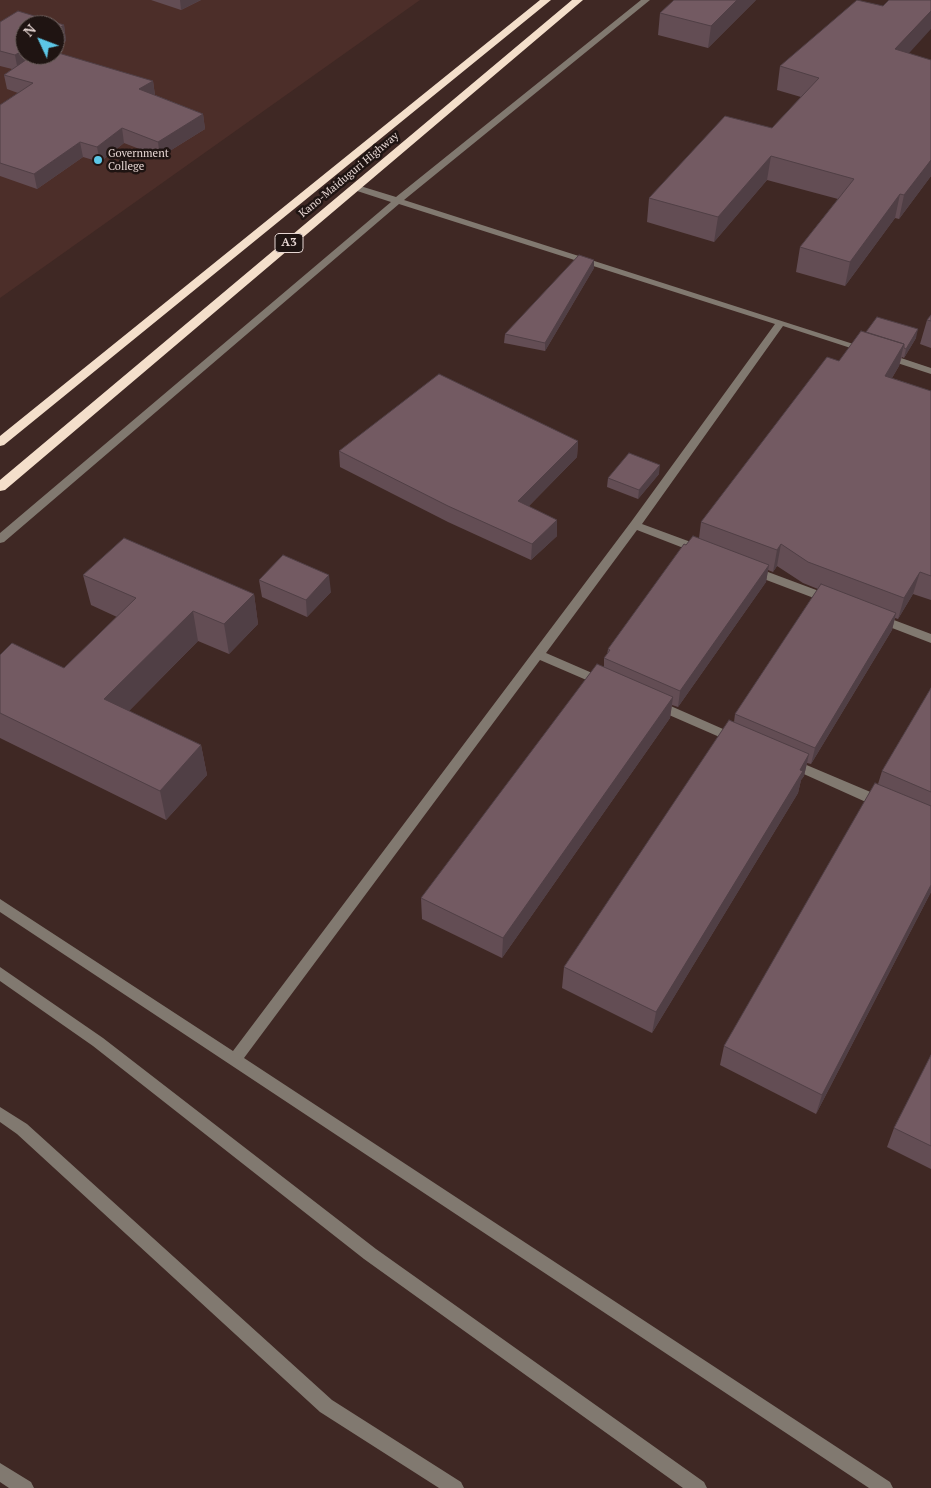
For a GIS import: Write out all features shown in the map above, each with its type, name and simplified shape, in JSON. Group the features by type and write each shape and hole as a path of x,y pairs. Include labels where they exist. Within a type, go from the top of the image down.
{"highway":[{"name":"Kano-Maiduguri Highway","path":"0,442 546,0"},
{"name":"Kano-Maiduguri Highway","path":"0,488 354,187 578,0"}],"street":[{"path":"0,539 398,202 646,0"},
{"path":"354,187 931,370"},
{"path":"234,1060 635,525 780,323"},
{"path":"635,525 718,557"},
{"path":"737,564 838,603"},
{"path":"866,614 931,639"},
{"path":"538,654 611,686"},
{"path":"648,701 748,745"},
{"path":"776,757 894,808"},
{"path":"0,905 884,1488"},
{"path":"0,973 98,1042 370,1254 698,1488"},
{"path":"0,1114 22,1129 326,1406 456,1488"},
{"path":"0,1472 25,1488"}],"shaded area":[{"name":"Government College","path":"0,0 420,0 0,298"}],"building":[{"path":"674,0 737,0 711,26 660,13"},
{"path":"857,0 883,6 889,0 931,0 931,11 895,49 931,60 931,160 904,195 900,194 850,262 800,247 854,179 771,156 718,217 649,198 725,116 772,128 819,78 780,66"},
{"path":"18,11 31,15 15,15 15,55 0,51 0,22"},
{"path":"65,55 153,81 139,89 203,114 158,142 122,128 97,147 80,142 34,174 0,163 0,105 33,83 4,75 18,65 65,65"},
{"path":"579,255 594,260 545,343 505,334"},
{"path":"877,317 918,329 906,349 904,344 866,332"},
{"path":"861,331 904,344 885,376 931,391 931,576 920,572 904,598 808,562 781,544 777,550 701,522 827,357 839,361"},
{"path":"439,374 578,441 518,501 557,520 532,544 448,506 339,451"},
{"path":"629,453 660,465 639,490 608,478"},
{"path":"693,536 769,565 680,691 604,658 610,650 608,649 684,544 686,545"},
{"path":"124,538 254,594 224,624 193,611 104,699 201,745 160,791 0,713 0,655 12,643 64,668 136,598 83,575"},
{"path":"283,555 329,575 306,600 259,580"},
{"path":"821,584 896,613 815,748 735,714"},
{"path":"597,664 673,697 503,938 421,898"},
{"path":"931,688 931,792 882,771"},
{"path":"729,720 809,754 800,770 803,771 656,1012 564,967"},
{"path":"875,783 931,806 931,885 822,1095 724,1046"},
{"path":"931,1055 931,1146 894,1128"}],"place":[{"name":"Government College","path":"98,160"}]}
